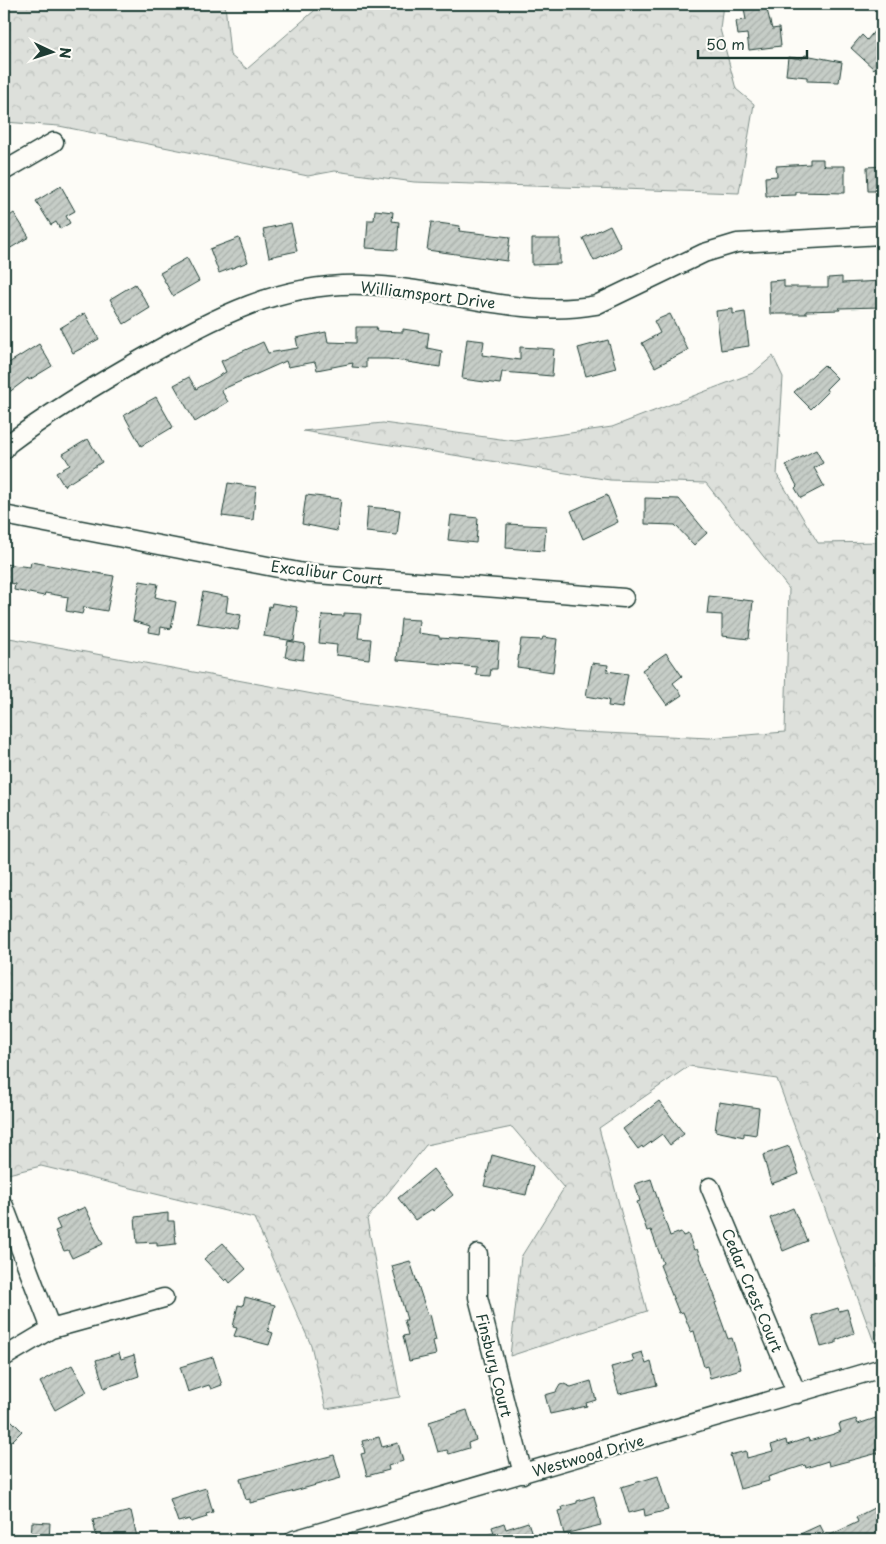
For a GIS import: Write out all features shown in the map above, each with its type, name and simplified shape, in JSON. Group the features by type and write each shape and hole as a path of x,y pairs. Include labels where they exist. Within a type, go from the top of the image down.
{"street":[{"path":"4,171 54,142"},
{"name":"Williamsport Drive","path":"4,450 8,444 50,412 102,381 196,328 249,303 275,295 319,286 365,285 532,307 577,308 596,305 704,253 736,243 882,235"},
{"name":"Excalibur Court","path":"4,515 304,573 624,598"},
{"name":"Cedar Crest Court","path":"710,1187 797,1394"},
{"path":"4,1206 51,1328"},
{"name":"Finsbury Court","path":"478,1254 478,1297 523,1474"},
{"path":"4,1357 51,1328 164,1298"},
{"name":"Westwood Drive","path":"294,1540 882,1368"}],"green space":[{"path":"4,4 225,4 230,55 247,69 322,4 723,4 720,29 736,89 754,104 739,193 414,182 335,171 308,176 59,126 4,122"},
{"path":"773,356 783,377 777,475 818,543 882,542 882,1344 874,1342 777,1079 689,1066 599,1128 647,1311 510,1356 521,1257 564,1188 512,1127 426,1145 367,1219 400,1397 326,1409 311,1345 254,1218 41,1166 4,1175 4,637 356,702 564,731 709,738 785,732 789,589 706,483 610,480 303,431 383,423 515,441 612,427 753,373"}],"building":[{"path":"766,6 772,29 779,28 781,46 749,50 747,34 738,35 736,21 746,20 744,9"},
{"path":"876,29 882,35 882,60 874,69 851,48 862,35 867,40"},
{"path":"805,55 842,62 839,82 807,81 807,77 786,75 788,57 802,59"},
{"path":"810,159 823,159 823,165 826,166 845,166 845,193 796,192 796,195 766,196 765,177 777,176 776,166 810,164"},
{"path":"882,166 882,191 868,191 867,167"},
{"path":"61,186 75,211 66,216 70,223 60,229 56,222 51,225 36,201"},
{"path":"375,210 393,212 392,221 399,222 397,250 366,248 368,220 374,220"},
{"path":"14,213 29,237 4,252 4,220"},
{"path":"431,222 460,226 459,231 510,237 507,261 427,250"},
{"path":"291,223 297,251 269,257 263,229"},
{"path":"610,225 621,247 594,261 583,238"},
{"path":"239,238 248,262 219,273 210,249"},
{"path":"532,239 560,239 560,264 532,265"},
{"path":"187,258 199,281 173,296 160,273"},
{"path":"842,277 842,283 882,281 882,307 806,311 806,314 770,314 769,281 784,280 784,287 828,287 828,278"},
{"path":"135,284 150,308 124,324 110,299"},
{"path":"733,309 733,314 745,312 749,346 721,350 716,311"},
{"path":"85,313 99,339 73,353 60,328"},
{"path":"670,314 688,350 655,367 642,343 660,333 654,321"},
{"path":"356,327 377,327 376,331 403,332 403,329 429,333 427,348 442,351 440,367 388,359 366,359 366,368 352,367 353,363 317,370 315,362 288,367 286,361 221,390 228,402 195,422 174,385 189,377 196,389 226,372 221,361 263,342 268,353 298,348 296,338 326,332 328,342 356,343"},
{"path":"467,339 484,341 482,355 520,360 520,347 554,349 552,376 502,372 500,384 462,379"},
{"path":"608,340 616,368 586,376 578,348"},
{"path":"39,344 52,366 29,380 28,378 4,396 4,366"},
{"path":"824,365 837,378 826,389 828,392 811,409 794,392"},
{"path":"156,397 173,427 141,446 124,415"},
{"path":"88,439 102,462 64,486 56,473 70,465 63,454"},
{"path":"816,450 823,463 814,468 824,486 801,498 786,465"},
{"path":"228,483 256,487 253,520 222,516"},
{"path":"306,495 341,499 337,531 302,524"},
{"path":"607,495 618,522 583,539 571,511"},
{"path":"645,498 679,499 707,533 694,545 675,525 645,524"},
{"path":"368,507 400,510 397,535 366,532"},
{"path":"451,515 478,518 476,543 448,540"},
{"path":"507,524 546,526 544,551 506,548"},
{"path":"31,562 114,576 107,611 84,607 82,614 66,611 68,597 45,593 44,596 14,590 15,584 4,582 4,564 30,567"},
{"path":"140,581 158,584 155,597 176,602 171,629 161,627 160,634 149,632 150,626 133,621"},
{"path":"203,592 228,597 226,612 241,615 238,630 197,623"},
{"path":"709,596 753,601 749,639 722,636 722,615 707,614"},
{"path":"272,603 297,607 294,641 264,636 269,606 271,607"},
{"path":"344,613 361,614 358,638 371,639 369,659 336,655 337,645 319,643 322,615 344,616"},
{"path":"401,619 419,620 418,633 439,636 439,638 499,642 497,669 491,669 490,676 476,675 477,667 397,660"},
{"path":"543,637 557,639 553,672 517,667 521,639 542,640"},
{"path":"288,641 305,644 303,660 285,657"},
{"path":"666,653 682,676 673,683 682,695 667,705 642,670"},
{"path":"592,663 608,665 607,671 628,674 622,708 608,706 609,700 586,696"},
{"path":"659,1101 684,1134 670,1145 662,1134 643,1148 642,1146 638,1149 623,1129"},
{"path":"719,1102 759,1108 756,1135 744,1133 744,1137 715,1131"},
{"path":"789,1146 799,1174 771,1184 763,1155"},
{"path":"492,1155 533,1166 526,1195 484,1186"},
{"path":"433,1169 453,1195 433,1211 432,1209 415,1220 398,1198"},
{"path":"651,1179 670,1236 681,1232 683,1236 688,1234 694,1250 697,1249 717,1302 715,1303 728,1339 732,1338 741,1369 710,1378 707,1366 704,1367 694,1331 691,1332 683,1312 679,1313 660,1265 663,1263 651,1230 647,1231 637,1202 640,1201 635,1184"},
{"path":"85,1207 103,1244 72,1258 68,1250 64,1251 55,1231 60,1229 56,1220"},
{"path":"793,1208 807,1241 783,1251 770,1218"},
{"path":"168,1213 168,1221 174,1221 176,1244 157,1246 157,1242 137,1243 135,1217"},
{"path":"223,1243 246,1269 230,1283 227,1279 225,1281 204,1259"},
{"path":"410,1261 428,1315 430,1314 436,1340 433,1341 436,1355 409,1361 403,1336 408,1335 404,1320 407,1320 392,1266"},
{"path":"245,1297 275,1305 268,1331 273,1333 269,1345 234,1336 237,1328 233,1327 238,1305 243,1306"},
{"path":"838,1308 839,1311 847,1309 854,1333 836,1340 836,1343 821,1347 812,1316"},
{"path":"642,1352 646,1364 651,1362 657,1385 619,1394 611,1367 634,1361 632,1355"},
{"path":"119,1353 121,1359 134,1355 139,1376 104,1388 96,1360"},
{"path":"213,1357 222,1385 211,1389 209,1385 188,1392 180,1367"},
{"path":"72,1365 87,1392 55,1410 40,1382"},
{"path":"591,1381 596,1400 586,1403 587,1406 550,1414 545,1395 556,1392 560,1385 564,1384 571,1387"},
{"path":"467,1410 476,1440 468,1443 469,1448 449,1454 447,1450 438,1452 429,1422"},
{"path":"4,1413 22,1431 12,1441 10,1439 4,1445"},
{"path":"882,1416 882,1452 829,1466 828,1461 806,1468 805,1465 768,1477 769,1481 740,1489 730,1455 746,1451 747,1458 773,1451 771,1445 786,1440 787,1445 808,1438 809,1441 841,1431 839,1424 856,1419 858,1424"},
{"path":"379,1437 382,1447 398,1443 403,1461 388,1466 389,1470 367,1476 361,1454 365,1453 362,1441"},
{"path":"334,1455 341,1478 250,1503 250,1499 246,1500 240,1479"},
{"path":"658,1476 668,1510 645,1516 644,1509 629,1513 621,1487"},
{"path":"206,1488 213,1512 206,1514 207,1517 191,1522 190,1519 178,1522 170,1499"},
{"path":"594,1496 601,1525 564,1534 558,1511 563,1510 562,1507"},
{"path":"882,1504 882,1536 874,1540 787,1540 820,1525 826,1537 858,1522 856,1517"},
{"path":"131,1511 137,1537 122,1540 97,1540 93,1520"},
{"path":"32,1522 50,1523 49,1540 31,1540"},
{"path":"528,1522 534,1540 479,1540 478,1537 494,1533 492,1527 504,1523 506,1529"}]}
